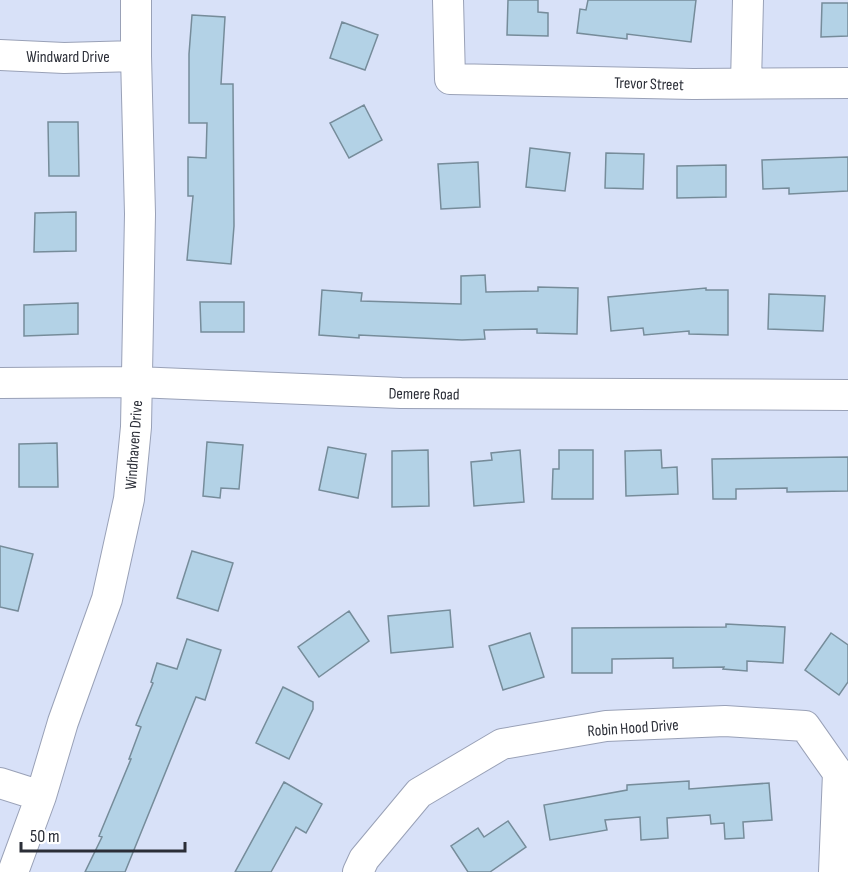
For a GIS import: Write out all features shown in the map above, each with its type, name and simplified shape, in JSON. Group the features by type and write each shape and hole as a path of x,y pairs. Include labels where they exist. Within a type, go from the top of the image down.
{"street":[{"name":"Windhaven Drive","path":"13,872 107,599 129,499 136,427 141,214 136,0"},
{"name":"Trevor Street","path":"448,0 450,80 848,83"},
{"path":"746,83 748,0"},
{"name":"Windward Drive","path":"0,55 64,58 136,56"},
{"name":"Demere Road","path":"0,383 136,382 400,393 848,395"},
{"name":"Robin Hood Drive","path":"358,872 364,859 419,793 502,744 606,726 725,721 805,726 838,773 834,872"},
{"path":"0,783 41,796"}],"building":[{"path":"508,0 538,0 538,12 548,13 548,36 507,35"},
{"path":"588,0 696,0 691,42 627,34 627,39 577,33 580,9 586,10"},
{"path":"822,3 848,3 848,36 821,37"},
{"path":"192,15 225,17 221,84 233,84 234,226 231,264 187,260 193,196 188,196 188,157 206,158 207,123 189,123 189,54"},
{"path":"342,22 378,35 365,70 330,58"},
{"path":"364,105 382,140 349,158 330,123"},
{"path":"48,122 78,122 79,176 49,176"},
{"path":"530,148 570,153 565,191 526,187"},
{"path":"606,153 644,154 643,189 605,188"},
{"path":"848,157 848,191 789,194 789,188 763,189 762,160"},
{"path":"478,162 480,207 441,209 438,164"},
{"path":"726,165 726,197 677,198 677,166"},
{"path":"76,212 76,251 34,252 35,213"},
{"path":"485,275 486,292 538,291 538,287 578,288 577,334 537,333 537,329 484,330 485,339 462,340 319,335 322,290 362,293 361,301 461,304 461,276"},
{"path":"706,288 706,290 728,290 728,335 689,334 689,331 644,335 643,328 611,331 608,297"},
{"path":"769,294 825,296 823,331 768,329"},
{"path":"200,302 244,302 244,332 201,332"},
{"path":"78,303 78,334 24,336 24,305"},
{"path":"207,442 243,445 239,489 221,488 220,498 203,496"},
{"path":"57,443 58,487 19,487 19,444"},
{"path":"328,447 366,454 358,498 319,490"},
{"path":"428,450 429,506 392,507 392,451"},
{"path":"520,450 524,502 474,506 471,462 492,460 491,453"},
{"path":"559,450 593,450 593,499 552,499 553,469 559,469"},
{"path":"661,450 662,468 677,467 678,494 626,496 625,451"},
{"path":"848,457 848,491 787,492 787,488 736,489 736,499 713,499 712,459"},
{"path":"0,546 33,554 18,611 0,607"},
{"path":"192,551 233,563 218,611 177,598"},
{"path":"450,610 453,647 391,653 388,616"},
{"path":"349,611 369,641 319,677 298,647"},
{"path":"726,624 785,627 783,663 747,661 747,671 723,669 724,667 673,668 673,658 612,659 612,673 572,673 572,628 726,627"},
{"path":"530,633 544,677 503,690 489,646"},
{"path":"831,633 848,645 848,682 839,695 805,670"},
{"path":"187,639 221,650 205,700 196,697 125,872 85,872 102,837 99,836 131,759 129,759 141,727 136,725 153,683 151,682 157,663 177,669"},
{"path":"283,687 313,702 313,709 289,759 256,743"},
{"path":"689,781 689,789 769,783 772,820 743,822 744,838 725,839 724,823 711,824 710,815 667,818 668,838 641,840 640,817 605,820 607,830 550,840 544,805 627,790 627,785"},
{"path":"284,782 322,804 306,833 296,827 271,872 235,872"},
{"path":"508,821 526,847 490,872 468,872 451,846 478,828 484,837"}]}
